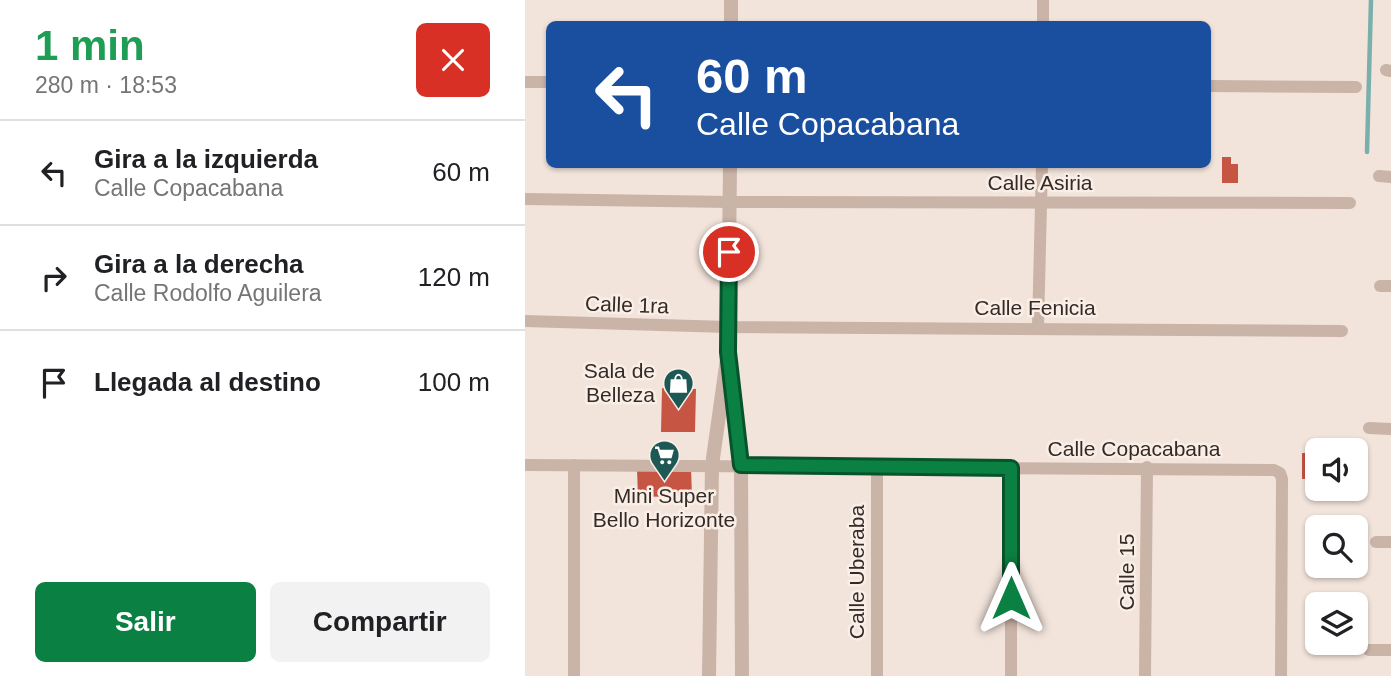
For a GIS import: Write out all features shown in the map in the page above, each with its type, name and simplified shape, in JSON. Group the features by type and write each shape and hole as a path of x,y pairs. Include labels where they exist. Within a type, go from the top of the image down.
{"street":[{"path":"730,21 731,0"},
{"path":"1043,0 1044,21"},
{"path":"525,82 546,82"},
{"path":"1211,86 1356,87"},
{"path":"730,168 728,352 741,465 742,676"},
{"path":"1038,327 1042,168"},
{"name":"Calle Asiria","path":"525,199 1350,203"},
{"name":"Calle 1ra","path":"525,321 728,327"},
{"name":"Calle Fenicia","path":"728,327 1342,331"},
{"path":"709,676 712,465 728,352"},
{"path":"1369,428 1391,429"},
{"name":"Calle Copacabana","path":"525,465 1147,467 1274,470 1280,473 1281,676"},
{"path":"573,465 574,676"},
{"name":"Calle 15","path":"1145,676 1147,467"},
{"name":"Calle Uberaba","path":"877,468 877,676"},
{"path":"1010,676 1011,468"},
{"path":"1376,542 1391,542"},
{"path":"1369,650 1391,650"}],"building":[{"path":"1222,157 1231,157 1231,164 1238,164 1238,183 1222,183"},
{"name":"Sala de Belleza","path":"662,388 696,389 695,432 661,432"},
{"path":"1302,453 1305,453 1305,479 1302,479"},
{"name":"Mini Super Bello Horizonte","path":"691,468 692,496 638,497 637,469"}],"waterway":[{"path":"1367,152 1371,0"}],"place":[{"name":"Sala de Belleza","path":"678,410"},
{"name":"Mini Super Bello Horizonte","path":"664,483"}],"route":[{"path":"729,252 728,352 741,465 1011,468 1011,598"}]}
